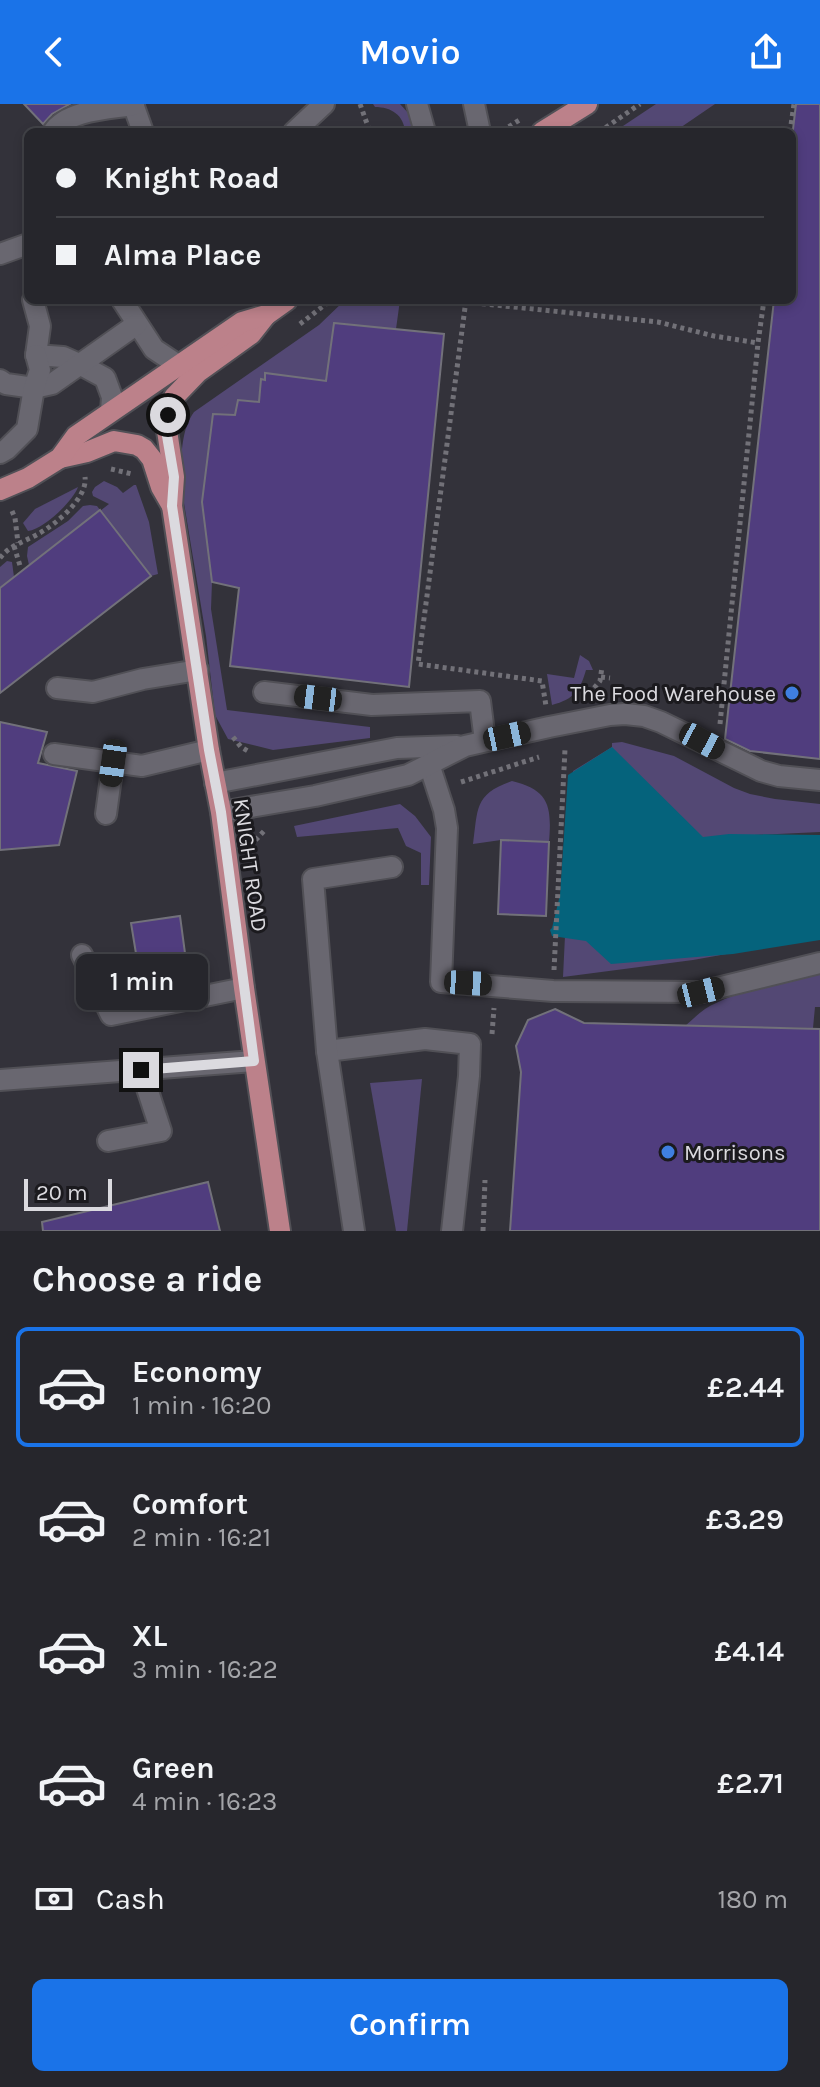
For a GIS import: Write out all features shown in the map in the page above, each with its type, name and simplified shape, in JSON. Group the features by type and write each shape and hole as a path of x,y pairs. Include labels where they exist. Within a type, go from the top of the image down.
{"main road":[{"path":"548,128 587,104"},
{"path":"0,490 28,478 60,458 76,436 242,322 266,315 281,304"},
{"name":"KNIGHT ROAD","path":"266,315 251,334 198,372 174,397 166,424 174,477 172,506 221,812 280,1231"},
{"name":"KNIGHT ROAD","path":"60,458 114,441 141,447 152,459 161,487 172,506"}],"street":[{"path":"56,128 71,116 134,104 142,128"},
{"path":"298,128 324,104"},
{"path":"417,104 424,128"},
{"path":"474,104 479,128"},
{"path":"0,254 24,245"},
{"path":"0,453 27,429 40,370 36,355 40,326 34,304"},
{"path":"124,304 154,349 178,365"},
{"path":"0,380 6,384 34,388 52,384 137,324"},
{"path":"36,355 63,357 107,380 112,397 111,411"},
{"path":"57,688 93,692 143,679 198,670"},
{"path":"264,692 372,705 480,701 475,743"},
{"path":"215,783 397,748 475,743 625,714 651,719 761,771 820,780"},
{"path":"221,812 408,775 475,743"},
{"path":"54,754 142,766 209,750"},
{"path":"106,814 113,763"},
{"path":"429,764 447,828 441,982 553,991 701,992 820,963"},
{"path":"354,1231 327,1051 313,879 392,867"},
{"path":"82,955 111,1015 244,988"},
{"path":"327,1051 425,1039 470,1044 452,1231"},
{"path":"0,1080 254,1061"},
{"path":"108,1141 161,1131 141,1070"}],"path":[{"path":"360,104 369,128"},
{"path":"605,128 640,104"},
{"path":"791,128 794,104"},
{"path":"466,304 418,664 542,681 547,711"},
{"path":"493,304 658,322 758,343"},
{"path":"702,741 720,723 763,304"},
{"path":"109,469 138,476"},
{"path":"78,480 93,475"},
{"path":"0,558 16,544 61,518 83,493 87,485 85,477"},
{"path":"3,514 12,510 15,518 21,569"},
{"path":"601,677 610,678"},
{"path":"231,731 241,747 257,753"},
{"path":"553,991 566,749 554,752"}],"shaded area":[{"path":"373,104 400,104 411,116 414,128 404,128 396,113"},
{"path":"656,104 715,104 680,128 620,128"},
{"path":"341,304 399,304 396,329 334,323 326,381 265,373 265,380 261,380 259,402 235,415 202,502 212,582 211,609 227,710 370,727 370,738 273,750 228,739 215,715 206,636 181,485 181,457 184,437 194,412 319,325"},
{"path":"104,481 123,493 136,485 149,522 158,574 151,576 100,511 109,504 93,496 92,492"},
{"path":"78,487 57,514 28,531 23,523 35,509"},
{"path":"90,505 100,510 29,565 28,547 68,521 83,506"},
{"path":"7,561 12,562 14,577 0,588 0,567"},
{"path":"580,655 589,661 593,670 586,670 571,697 552,705 547,674 574,678"},
{"path":"622,742 674,756 750,794 820,804 820,832 734,836 820,937 693,960 563,977 573,771 612,747 612,743"},
{"path":"512,781 534,789 546,801 550,819 549,842 501,840 473,844 478,812 484,797"},
{"path":"400,804 415,816 431,837 429,885 421,885 421,853 406,846 398,828 297,837 294,826"},
{"path":"820,971 820,1007 815,1007 813,1028 685,1026 705,1009 730,997"},
{"path":"422,1079 407,1231 396,1231 370,1083"}],"water":[{"path":"612,747 703,837 729,834 820,835 820,940 733,954 611,964 586,941 552,936 550,930 560,895 568,775"}],"building":[{"path":"24,104 70,104 52,114 43,124"},
{"path":"796,104 820,104 820,759 750,751 725,739 774,304 796,304 796,128 793,128"},
{"path":"334,323 444,334 409,687 230,666 239,588 212,582 202,502 213,414 235,415 238,400 259,402 261,379 265,380 265,373 326,381"},
{"path":"100,510 151,576 0,693 0,588"},
{"path":"0,722 47,732 38,763 77,771 59,845 0,850"},
{"path":"501,840 549,842 546,916 498,914"},
{"path":"180,916 187,968 177,969 178,978 141,984 131,923"},
{"name":"Morrisons","path":"555,1009 584,1023 820,1029 820,1231 510,1231 521,1072 516,1046 528,1020"},
{"path":"208,1182 220,1231 43,1231 42,1222"}],"place":[{"name":"The Food Warehouse","path":"792,693"},
{"name":"Morrisons","path":"668,1152"}],"route":[{"path":"141,1070 254,1061 221,812 172,506 174,477 167,441 168,415"}]}
